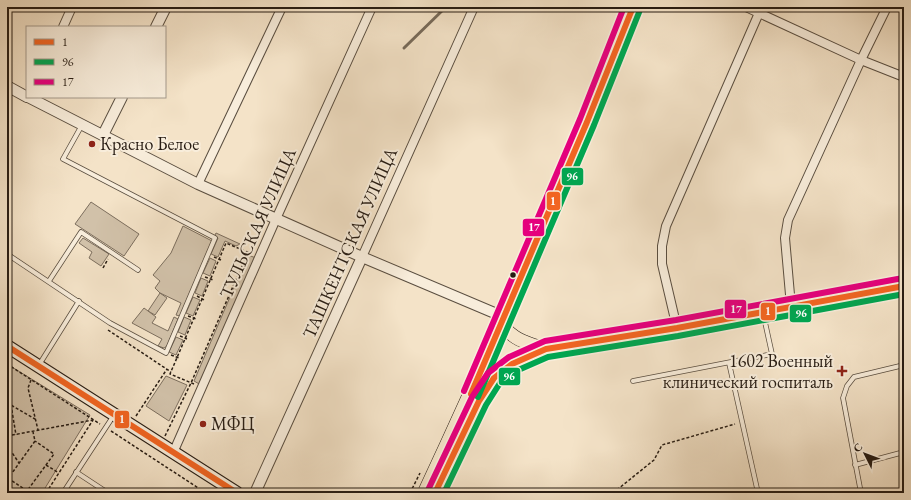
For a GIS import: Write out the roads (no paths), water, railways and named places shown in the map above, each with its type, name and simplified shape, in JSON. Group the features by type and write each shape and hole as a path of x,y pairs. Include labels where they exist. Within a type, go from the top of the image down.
{"main road":[{"path":"424,493 503,321 588,122 633,7"},
{"path":"435,493 479,401 494,378 512,364 546,349 677,328 904,286"},
{"path":"503,321 508,332 524,343 546,349"},
{"path":"7,346 237,493"}],"street":[{"path":"63,26 72,7"},
{"path":"156,26 166,7"},
{"path":"198,184 282,7"},
{"name":"ТУЛЬСКАЯ УЛИЦА","path":"174,453 276,219 372,7"},
{"name":"ТАШКЕНТСКАЯ УЛИЦА","path":"256,493 474,7"},
{"path":"746,7 861,60 904,77"},
{"path":"791,306 785,238 788,220 861,60 887,7"},
{"path":"677,328 662,264 662,246 666,226 759,14"},
{"path":"7,86 26,96"},
{"path":"30,98 198,184 503,321"},
{"path":"103,135 122,98"}],"lane":[{"path":"7,254 110,323 166,353 216,238 63,159 82,124"},
{"path":"49,281 81,232 138,270"},
{"path":"38,366 79,301"},
{"path":"633,381 772,354 763,311"},
{"path":"729,363 758,493"},
{"path":"861,493 843,398 847,386 854,377 904,365"},
{"path":"63,493 114,415"},
{"path":"855,465 904,452"},
{"path":"76,472 108,493"}],"waterway":[{"path":"404,48 446,7"}],"place":[{"name":"Красно Белое","path":"92,144"},
{"name":"1602 Военный клинический госпиталь","path":"842,371"},
{"name":"МФЦ","path":"203,424"}]}
